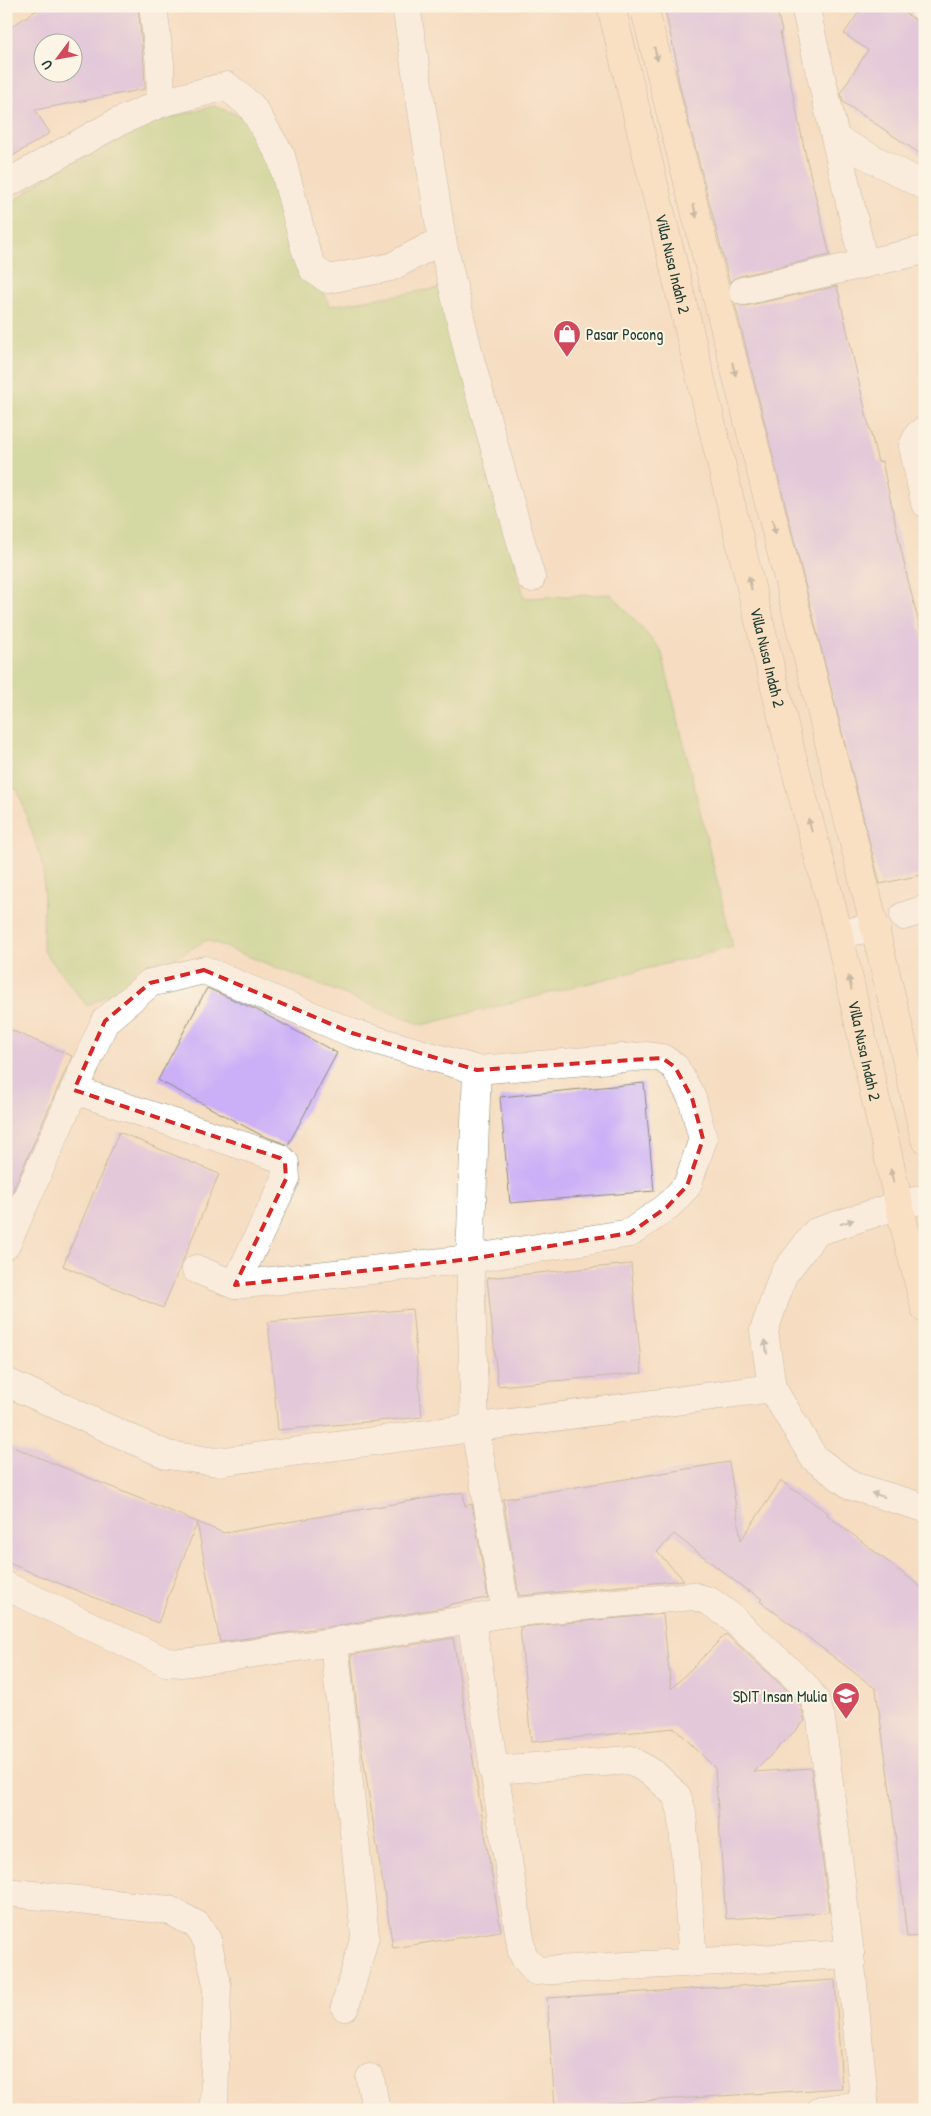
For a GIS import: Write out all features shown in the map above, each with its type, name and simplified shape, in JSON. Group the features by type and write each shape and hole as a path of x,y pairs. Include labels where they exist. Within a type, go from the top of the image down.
{"main road":[{"name":"Villa Nusa Indah 2","path":"611,6 788,741 839,934 899,1205 925,1308"},
{"name":"Villa Nusa Indah 2","path":"644,6 716,299 876,927 925,1139"}],"street":[{"path":"153,6 160,64 161,103"},
{"path":"406,6 442,240 470,359 531,578"},
{"path":"805,6 864,264"},
{"path":"6,184 116,123 161,103 227,86 252,107 281,156 305,248 313,269 328,280 391,267 442,240"},
{"path":"837,140 925,186"},
{"path":"743,291 925,250"},
{"path":"684,306 716,299"},
{"path":"925,430 918,435 913,446 925,503"},
{"path":"839,934 876,927"},
{"path":"6,1245 105,1021 150,983 204,970 352,1033 477,1070 648,1056 662,1058 675,1067 692,1098 703,1139 687,1186 667,1207 630,1233 470,1259 235,1285 196,1269"},
{"path":"477,1070 470,1259 475,1428 506,1613"},
{"path":"74,1090 280,1158 285,1163 286,1179 235,1285"},
{"path":"925,1199 899,1205 816,1232 783,1275 764,1331 772,1388 814,1458 852,1486 925,1508"},
{"path":"6,1382 167,1455 217,1462 772,1388"},
{"path":"6,1586 166,1662 183,1663 334,1642 506,1613 693,1596 709,1600 730,1616 803,1684 815,1700 821,1719 850,1954 865,2107 821,2110"},
{"path":"471,1618 522,1952 536,1971 850,1954"},
{"path":"334,1642 365,1936 345,2007"},
{"path":"493,1770 632,1760 654,1774 676,1796 682,1812 693,1962"},
{"path":"6,1892 169,1910 197,1925 207,1940 217,1984 214,2110"},
{"path":"370,2078 376,2110"}],"highlighted area":[{"path":"204,970 352,1033 477,1070 662,1058 675,1067 692,1098 703,1139 687,1186 667,1207 630,1233 470,1259 235,1285 286,1179 285,1163 280,1158 74,1090 105,1021 150,983"}],"green space":[{"path":"214,106 267,126 329,306 453,286 524,598 611,594 661,650 733,947 422,1025 207,940 87,1006 43,950 44,869 18,790 6,786 6,214 11,203 106,134"}],"building":[{"path":"43,6 138,6 145,89 35,110 50,133 6,160 6,30"},
{"path":"664,6 776,6 806,157 830,255 740,276 733,279 730,284 681,91 676,68 678,68"},
{"path":"863,6 895,6 925,27 925,157 843,102 841,92 868,50 844,34"},
{"path":"837,286 878,462 882,461 925,648 925,874 880,884 735,304 746,306"},
{"path":"207,988 257,1010 337,1053 288,1145 261,1135 158,1080"},
{"path":"6,1028 72,1056 6,1206"},
{"path":"644,1083 654,1191 510,1203 500,1097"},
{"path":"119,1132 219,1174 163,1308 63,1266"},
{"path":"631,1264 642,1373 498,1386 487,1278"},
{"path":"412,1309 422,1417 278,1430 268,1322"},
{"path":"6,1444 224,1533 463,1492 465,1506 472,1504 488,1598 341,1625 220,1642 197,1523 158,1623 6,1562"},
{"path":"729,1462 741,1540 781,1481 828,1513 827,1515 925,1590 925,1936 907,1937 876,1689 760,1601 762,1599 749,1590 749,1592 674,1534 657,1552 684,1580 519,1596 503,1499"},
{"path":"663,1614 671,1689 726,1634 791,1694 801,1707 805,1721 754,1772 811,1768 829,1912 726,1919 715,1768 675,1728 531,1742 520,1627"},
{"path":"453,1638 501,1931 393,1948 361,1745 351,1655"},
{"path":"835,1980 842,2088 555,2107 547,1998"}],"place":[{"name":"Pasar Pocong","path":"567,358"},
{"name":"SDIT Insan Mulia","path":"846,1720"}]}
